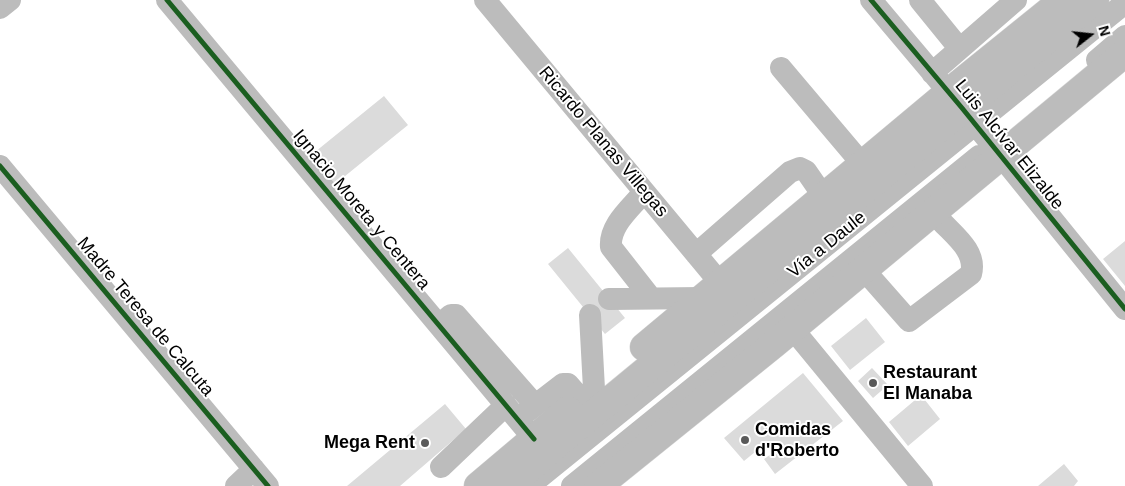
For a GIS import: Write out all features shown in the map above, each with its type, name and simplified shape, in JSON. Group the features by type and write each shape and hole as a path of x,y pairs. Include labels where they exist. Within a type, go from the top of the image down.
{"main road":[{"name":"Vía a Daule","path":"510,486 955,99 1063,0"},
{"name":"Vía a Daule","path":"478,486 519,421 588,394 863,165 1095,0"},
{"path":"621,486 693,418 1000,155 1125,53"},
{"path":"598,486 801,339 941,221 1000,155 1125,70"}],"street":[{"path":"0,8 10,0"},
{"name":"Ignacio Moreta y Centera","path":"168,0 519,421"},
{"name":"Ricardo Planas Villegas","path":"485,0 696,254 712,291"},
{"name":"Luis Alcívar Elizalde","path":"871,0 955,99 1125,309"},
{"path":"920,0 960,48"},
{"path":"955,99 960,48 1016,0"},
{"name":"Vía a Daule","path":"529,486 955,99 1125,3"},
{"path":"572,486 1000,155 1125,36"},
{"path":"781,68 863,165"},
{"name":"Madre Teresa de Calcuta","path":"0,166 258,480"},
{"path":"696,254 790,172 800,168 806,171 824,197"},
{"path":"644,192 614,227 610,236 610,247 651,298"},
{"path":"872,279 909,320 916,318 971,274 973,267 969,252 941,221"},
{"path":"609,299 651,298 712,291"},
{"path":"439,325 451,315 456,316 535,405"},
{"path":"441,467 519,421 535,405 563,384 568,384 588,394 590,315"},
{"path":"801,339 922,486"},
{"path":"236,486 258,480"}],"building":[{"path":"384,96 408,125 334,185 310,156"},
{"path":"1125,241 1125,286 1103,259"},
{"path":"568,248 625,318 605,334 548,264"},
{"path":"866,318 885,342 850,370 831,346"},
{"name":"Restaurant El Manaba","path":"872,368 888,385 873,398 858,381"},
{"path":"803,373 843,421 775,474 764,459 774,452 766,443 744,461 724,438"},
{"path":"921,395 940,419 908,446 889,422"},
{"name":"Mega Rent","path":"445,404 466,429 400,486 347,486"},
{"path":"1064,464 1078,481 1074,486 1038,486"}],"cycle path":[{"path":"167,0 534,439"},
{"path":"871,0 962,108 1125,309"},
{"path":"0,166 268,486"}],"place":[{"name":"Restaurant El Manaba","path":"873,383"},
{"name":"Comidas d'Roberto","path":"745,440"},
{"name":"Mega Rent","path":"425,443"}]}
